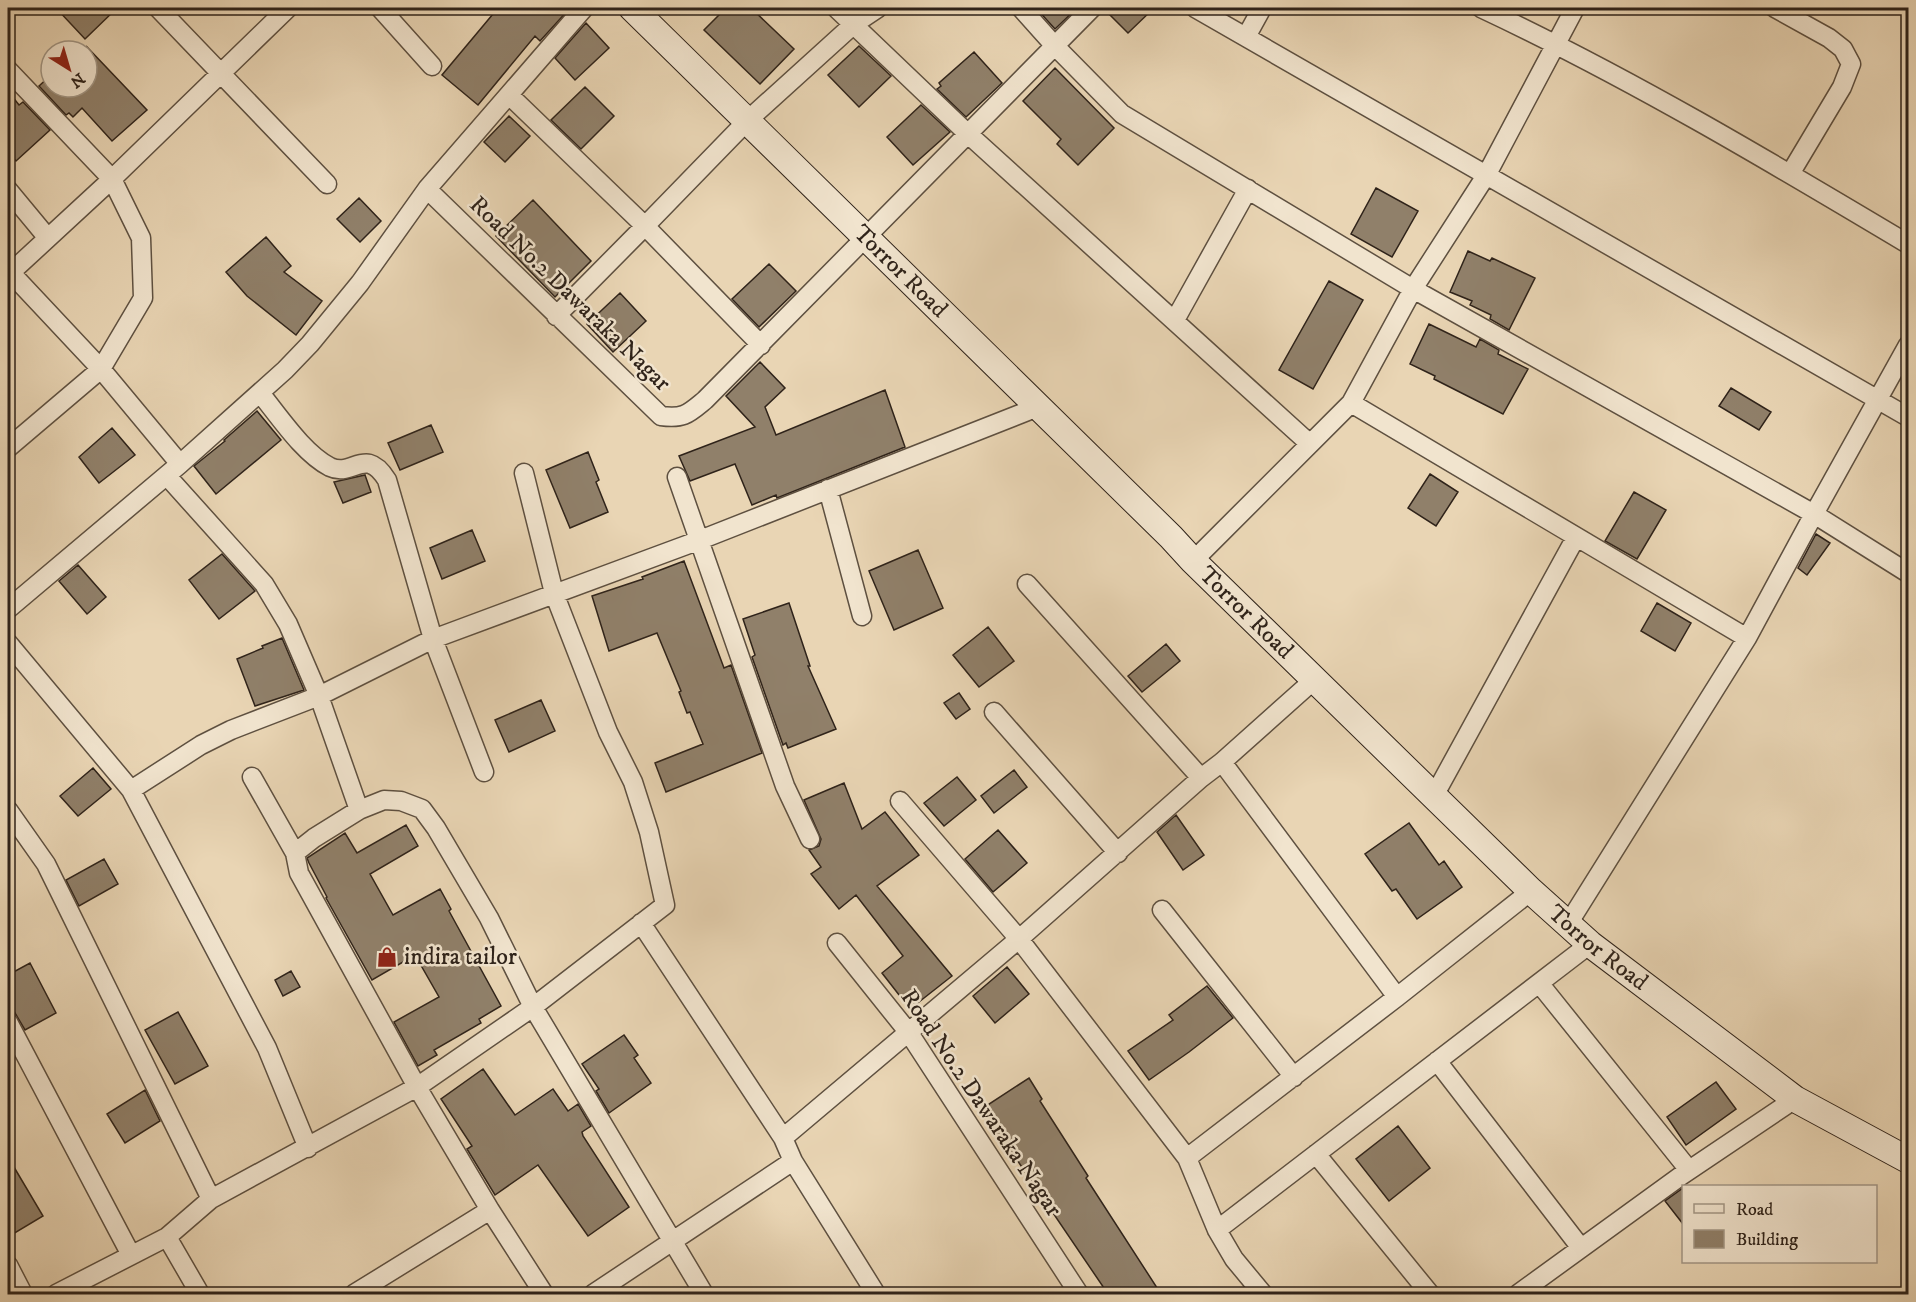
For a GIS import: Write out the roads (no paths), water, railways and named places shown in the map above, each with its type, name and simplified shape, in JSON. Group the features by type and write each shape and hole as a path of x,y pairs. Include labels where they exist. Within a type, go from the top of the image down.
{"street":[{"path":"158,8 327,184"},
{"path":"288,8 112,179 9,273 101,369 173,470 264,584 288,624 319,696 359,810"},
{"path":"380,8 432,66"},
{"path":"8,609 173,470 260,393 310,344 360,283 427,189 584,8"},
{"name":"Torror Road","path":"632,8 1531,891 1590,944 1795,1099 1908,1160"},
{"path":"836,8 967,133 1310,444"},
{"path":"556,316 748,120 854,24 878,8"},
{"path":"1021,8 1122,114 1413,289 1814,514 1908,573"},
{"name":"Road No.2 Dawaraka Nagar","path":"427,189 661,416 675,418 688,413 705,400 1092,8"},
{"path":"1195,8 1908,417"},
{"path":"1246,37 1262,8"},
{"path":"1481,8 1555,42 1790,174 1908,244"},
{"path":"1193,561 1351,403 1413,289 1487,174 1575,8"},
{"path":"1775,8 1829,38 1843,49 1851,64 1842,87 1790,174"},
{"path":"8,70 112,179 141,238 143,298 101,369 8,448"},
{"path":"509,95 645,226 760,345"},
{"path":"1175,320 1248,189"},
{"path":"8,190 47,237"},
{"path":"1568,924 1747,638 1908,345"},
{"path":"260,393 316,458 339,470 360,463 375,465 387,480 433,639 484,772"},
{"path":"1351,403 1747,638"},
{"path":"131,790 201,745 231,730 319,696 433,639 700,540 1038,407"},
{"path":"56,1294 167,1237 211,1200 417,1087 533,1007 665,905 649,832 633,782 608,732 554,593 524,473"},
{"path":"677,477 785,786 810,839"},
{"path":"828,489 862,616"},
{"path":"1434,796 1576,537"},
{"path":"1027,584 1201,778"},
{"path":"8,643 131,790 267,1048 308,1148"},
{"path":"783,1138 1019,939 1315,678"},
{"path":"994,712 1118,853"},
{"path":"1222,762 1397,997"},
{"path":"252,777 295,853 299,873 417,1087 490,1210 544,1294"},
{"path":"295,853 314,838 359,810 384,800 401,801 422,809 436,828 489,918 533,1007 704,1294"},
{"path":"900,801 1019,939 1187,1158 1217,1230 1234,1259 1263,1294"},
{"path":"8,810 46,864 211,1200"},
{"path":"1187,1158 1531,891"},
{"path":"1162,910 1294,1077"},
{"path":"641,924 783,1138 793,1161 876,1294"},
{"name":"Road No.2 Dawaraka Nagar","path":"837,943 909,1033 1079,1294"},
{"path":"1217,1230 1590,944"},
{"path":"1539,982 1689,1170"},
{"path":"8,1022 131,1255"},
{"path":"1437,1061 1581,1248"},
{"path":"1518,1294 1689,1170 1795,1099"},
{"path":"1316,1154 1430,1294"},
{"path":"593,1294 793,1161"},
{"path":"354,1294 490,1210"},
{"path":"167,1237 200,1294"},
{"path":"8,1265 22,1294"}],"place":[{"name":"indira tailor","path":"387,957"}]}
